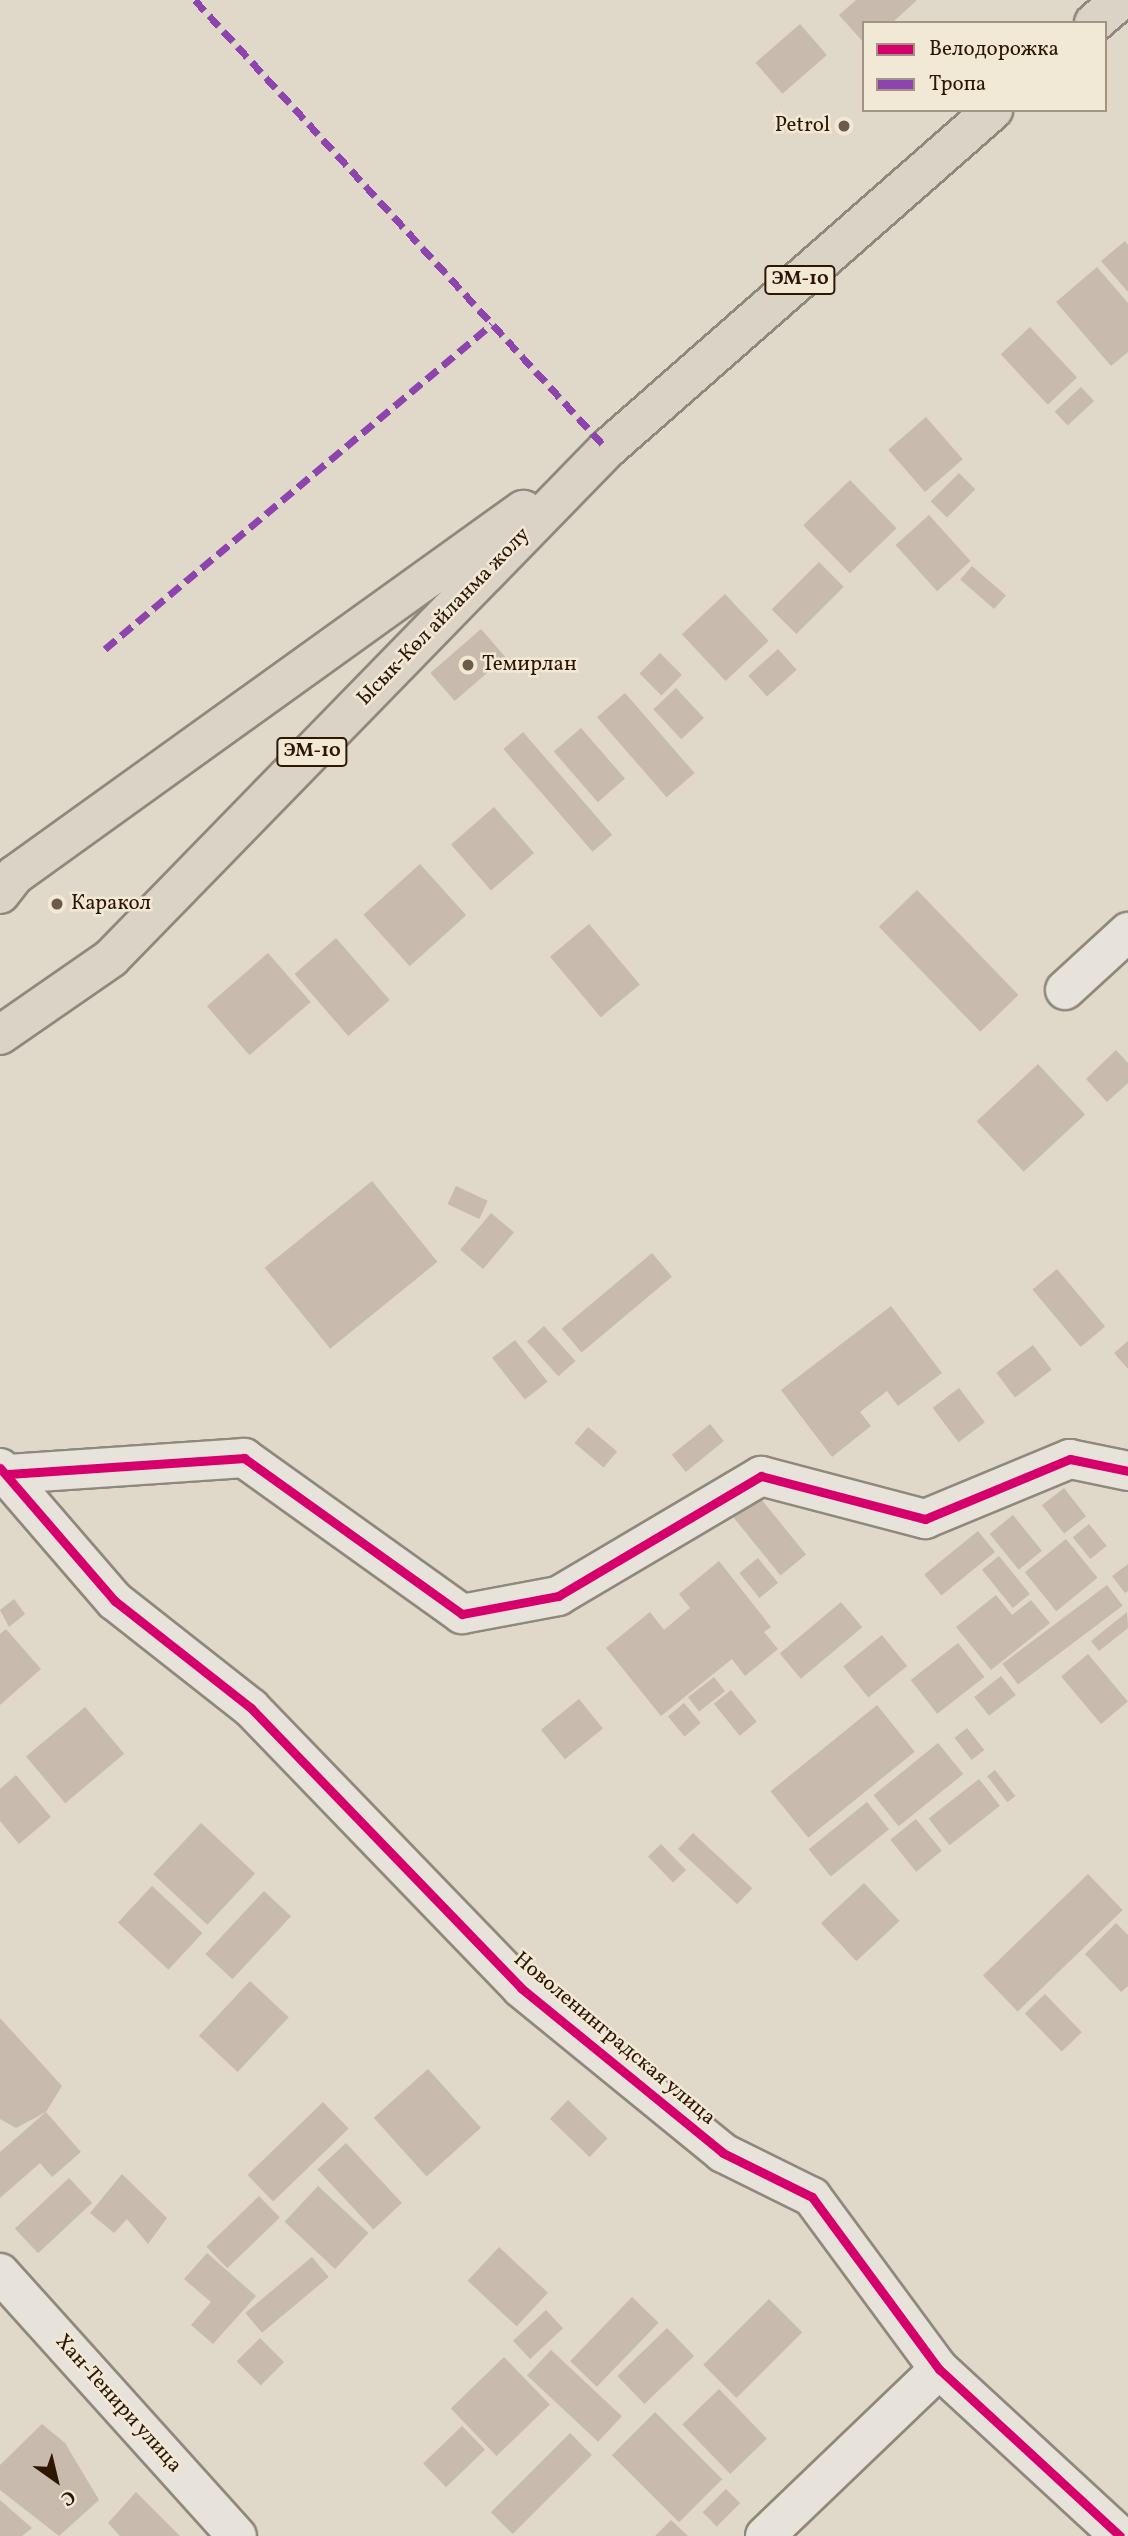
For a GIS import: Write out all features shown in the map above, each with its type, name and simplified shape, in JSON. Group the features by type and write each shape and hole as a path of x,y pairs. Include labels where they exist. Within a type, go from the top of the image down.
{"highway":[{"path":"1096,21 1120,0"},
{"name":"Ысык-Көл айланма жолу","path":"0,1035 111,958 607,449 991,112"},
{"name":"Ысык-Көл айланма жолу","path":"0,894 15,875 607,449"}],"street":[{"path":"1065,990 1128,932"},
{"path":"4,1471 244,1458 462,1614 558,1596 761,1476 925,1519 1070,1460 1128,1471"},
{"name":"Новоленинградская улица","path":"4,1471 115,1601 251,1708 521,1988 723,2153 812,2197 939,2369 1120,2536"},
{"name":"Хан-Тенири улица","path":"0,2273 237,2536"},
{"path":"765,2536 939,2369"}],"building":[{"path":"856,0 917,0 894,21 862,21 862,41 839,15"},
{"path":"800,24 827,55 782,94 755,63"},
{"path":"1125,241 1128,245 1128,292 1101,261"},
{"path":"1097,267 1128,303 1128,352 1111,366 1056,302"},
{"path":"1030,327 1077,377 1048,405 1001,354"},
{"path":"1081,387 1094,401 1068,425 1055,412"},
{"path":"926,417 963,459 925,492 888,450"},
{"path":"959,473 975,489 947,518 931,501"},
{"path":"850,480 897,528 850,573 803,525"},
{"path":"929,515 970,561 937,591 896,545"},
{"path":"819,562 844,587 796,634 772,609"},
{"path":"972,566 1006,596 994,609 960,580"},
{"path":"725,594 769,641 725,681 682,634"},
{"name":"Темирлан","path":"481,629 505,657 455,701 430,673"},
{"path":"778,649 797,670 767,697 748,676"},
{"path":"660,653 682,675 661,695 639,674"},
{"path":"676,688 704,718 681,739 653,709"},
{"path":"625,693 695,773 667,797 597,717"},
{"path":"581,728 625,779 598,802 554,752"},
{"path":"523,732 612,835 593,852 503,749"},
{"path":"494,807 534,853 491,890 451,844"},
{"path":"420,864 466,915 410,966 364,915"},
{"path":"917,890 1018,995 980,1032 879,927"},
{"path":"589,924 640,985 601,1017 550,957"},
{"path":"336,938 390,1000 348,1036 294,974"},
{"path":"268,953 311,1002 250,1055 207,1006"},
{"path":"1116,1050 1128,1063 1128,1083 1107,1102 1086,1079"},
{"path":"1038,1064 1085,1114 1024,1172 977,1121"},
{"path":"372,1181 437,1262 330,1349 265,1268"},
{"path":"456,1186 488,1201 479,1219 448,1204"},
{"path":"491,1213 514,1232 483,1269 460,1250"},
{"path":"652,1253 672,1277 582,1353 562,1329"},
{"path":"1057,1269 1105,1326 1081,1347 1032,1290"},
{"path":"891,1306 942,1373 898,1406 887,1391 860,1412 871,1426 832,1457 781,1390"},
{"path":"544,1326 575,1361 558,1376 527,1341"},
{"path":"515,1340 548,1382 525,1400 492,1358"},
{"path":"1128,1341 1128,1369 1114,1353"},
{"path":"1033,1345 1052,1370 1015,1397 996,1373"},
{"path":"959,1388 985,1422 959,1442 933,1408"},
{"path":"710,1424 724,1441 686,1472 672,1455"},
{"path":"588,1427 617,1451 604,1468 575,1443"},
{"path":"1064,1488 1086,1516 1064,1534 1042,1505"},
{"path":"757,1494 806,1555 780,1575 731,1515"},
{"path":"1013,1515 1042,1551 1019,1570 990,1534"},
{"path":"1089,1524 1107,1546 1090,1559 1073,1537"},
{"path":"978,1531 995,1552 941,1595 924,1574"},
{"path":"1066,1539 1097,1578 1056,1611 1025,1572"},
{"path":"999,1556 1030,1594 1013,1608 982,1570"},
{"path":"758,1558 778,1583 759,1598 739,1573"},
{"path":"719,1561 771,1627 764,1632 778,1649 745,1676 732,1659 661,1716 606,1648 650,1612 664,1630 690,1608 679,1594"},
{"path":"1128,1564 1128,1591 1125,1593 1112,1576"},
{"path":"1107,1585 1123,1606 1018,1685 1002,1664"},
{"path":"996,1595 1012,1615 1031,1600 1050,1623 991,1670 956,1627"},
{"path":"14,1599 25,1614 9,1627 0,1610"},
{"path":"841,1602 862,1627 801,1679 780,1653"},
{"path":"1127,1612 1128,1628 1099,1651 1091,1641"},
{"path":"6,1629 41,1669 0,1705 0,1634"},
{"path":"882,1635 907,1666 868,1698 843,1666"},
{"path":"958,1643 984,1677 937,1714 911,1680"},
{"path":"1088,1654 1128,1701 1101,1724 1061,1676"},
{"path":"1001,1676 1016,1695 989,1716 974,1697"},
{"path":"714,1677 725,1691 699,1712 688,1697"},
{"path":"731,1690 757,1722 740,1736 714,1704"},
{"path":"579,1699 603,1729 565,1759 541,1730"},
{"path":"684,1703 701,1723 685,1736 668,1716"},
{"path":"877,1705 915,1752 808,1838 771,1791"},
{"path":"85,1707 124,1754 65,1803 26,1756"},
{"path":"967,1728 984,1750 972,1760 954,1738"},
{"path":"938,1743 963,1774 899,1826 873,1795"},
{"path":"995,1770 1015,1796 1007,1802 987,1776"},
{"path":"16,1775 51,1817 19,1844 0,1821 0,1789"},
{"path":"979,1779 1000,1806 949,1845 929,1818"},
{"path":"867,1802 889,1829 831,1876 809,1849"},
{"path":"916,1819 942,1851 916,1872 890,1840"},
{"path":"201,1823 255,1873 207,1925 153,1874"},
{"path":"693,1833 752,1888 737,1904 678,1849"},
{"path":"661,1844 686,1870 673,1882 648,1857"},
{"path":"1088,1874 1123,1910 1018,2011 983,1975"},
{"path":"864,1883 899,1921 856,1961 821,1923"},
{"path":"152,1886 202,1933 168,1970 118,1923"},
{"path":"264,1891 291,1916 232,1979 205,1954"},
{"path":"1116,1923 1128,1935 1128,1986 1121,1992 1085,1954"},
{"path":"250,1981 289,2017 238,2072 199,2036"},
{"path":"1045,1994 1082,2032 1062,2052 1025,2013"},
{"path":"0,2018 62,2086 46,2112 16,2128 0,2119"},
{"path":"428,2069 481,2128 427,2177 374,2118"},
{"path":"568,2100 608,2138 590,2157 550,2119"},
{"path":"323,2102 349,2129 273,2202 247,2175"},
{"path":"46,2112 81,2152 52,2177 40,2163 0,2198 0,2152"},
{"path":"346,2143 402,2203 373,2230 317,2170"},
{"path":"122,2174 167,2218 148,2244 127,2219 114,2233 90,2213"},
{"path":"69,2178 92,2203 38,2253 15,2228"},
{"path":"318,2186 368,2233 335,2269 285,2222"},
{"path":"259,2196 280,2218 227,2268 206,2247"},
{"path":"499,2247 548,2293 517,2326 468,2281"},
{"path":"207,2253 256,2296 213,2344 191,2325 211,2302 184,2279"},
{"path":"312,2257 329,2277 262,2333 245,2313"},
{"path":"632,2297 659,2323 597,2387 570,2361"},
{"path":"769,2299 802,2332 736,2398 703,2365"},
{"path":"546,2310 563,2328 530,2359 513,2341"},
{"path":"667,2328 694,2356 644,2404 617,2376"},
{"path":"260,2338 284,2362 261,2385 237,2361"},
{"path":"551,2350 622,2416 598,2442 527,2376"},
{"path":"504,2357 550,2404 497,2456 451,2408"},
{"path":"719,2389 767,2439 730,2474 682,2424"},
{"path":"655,2412 722,2479 679,2522 612,2455"},
{"path":"42,2424 65,2443 99,2500 59,2536 0,2490 0,2465"},
{"path":"462,2426 485,2450 446,2487 423,2464"},
{"path":"570,2433 592,2455 513,2534 491,2512"},
{"path":"726,2489 740,2503 717,2526 703,2512"},
{"path":"136,2492 180,2536 120,2536 108,2523"},
{"path":"0,2500 32,2528 22,2536 0,2536"},
{"path":"671,2520 688,2536 655,2536"}],"marked path":[{"path":"195,0 607,449"},
{"path":"105,649 492,324"}],"cycle path":[{"path":"9,1474 244,1458 462,1614 558,1596 761,1476 925,1519 1070,1459 1128,1471"},
{"path":"0,1468 115,1601 251,1708 521,1988 723,2153 812,2197 939,2369 1120,2536"}],"place":[{"name":"Petrol","path":"844,126"},
{"name":"Темирлан","path":"468,665"},
{"name":"Каракол","path":"57,904"}]}
